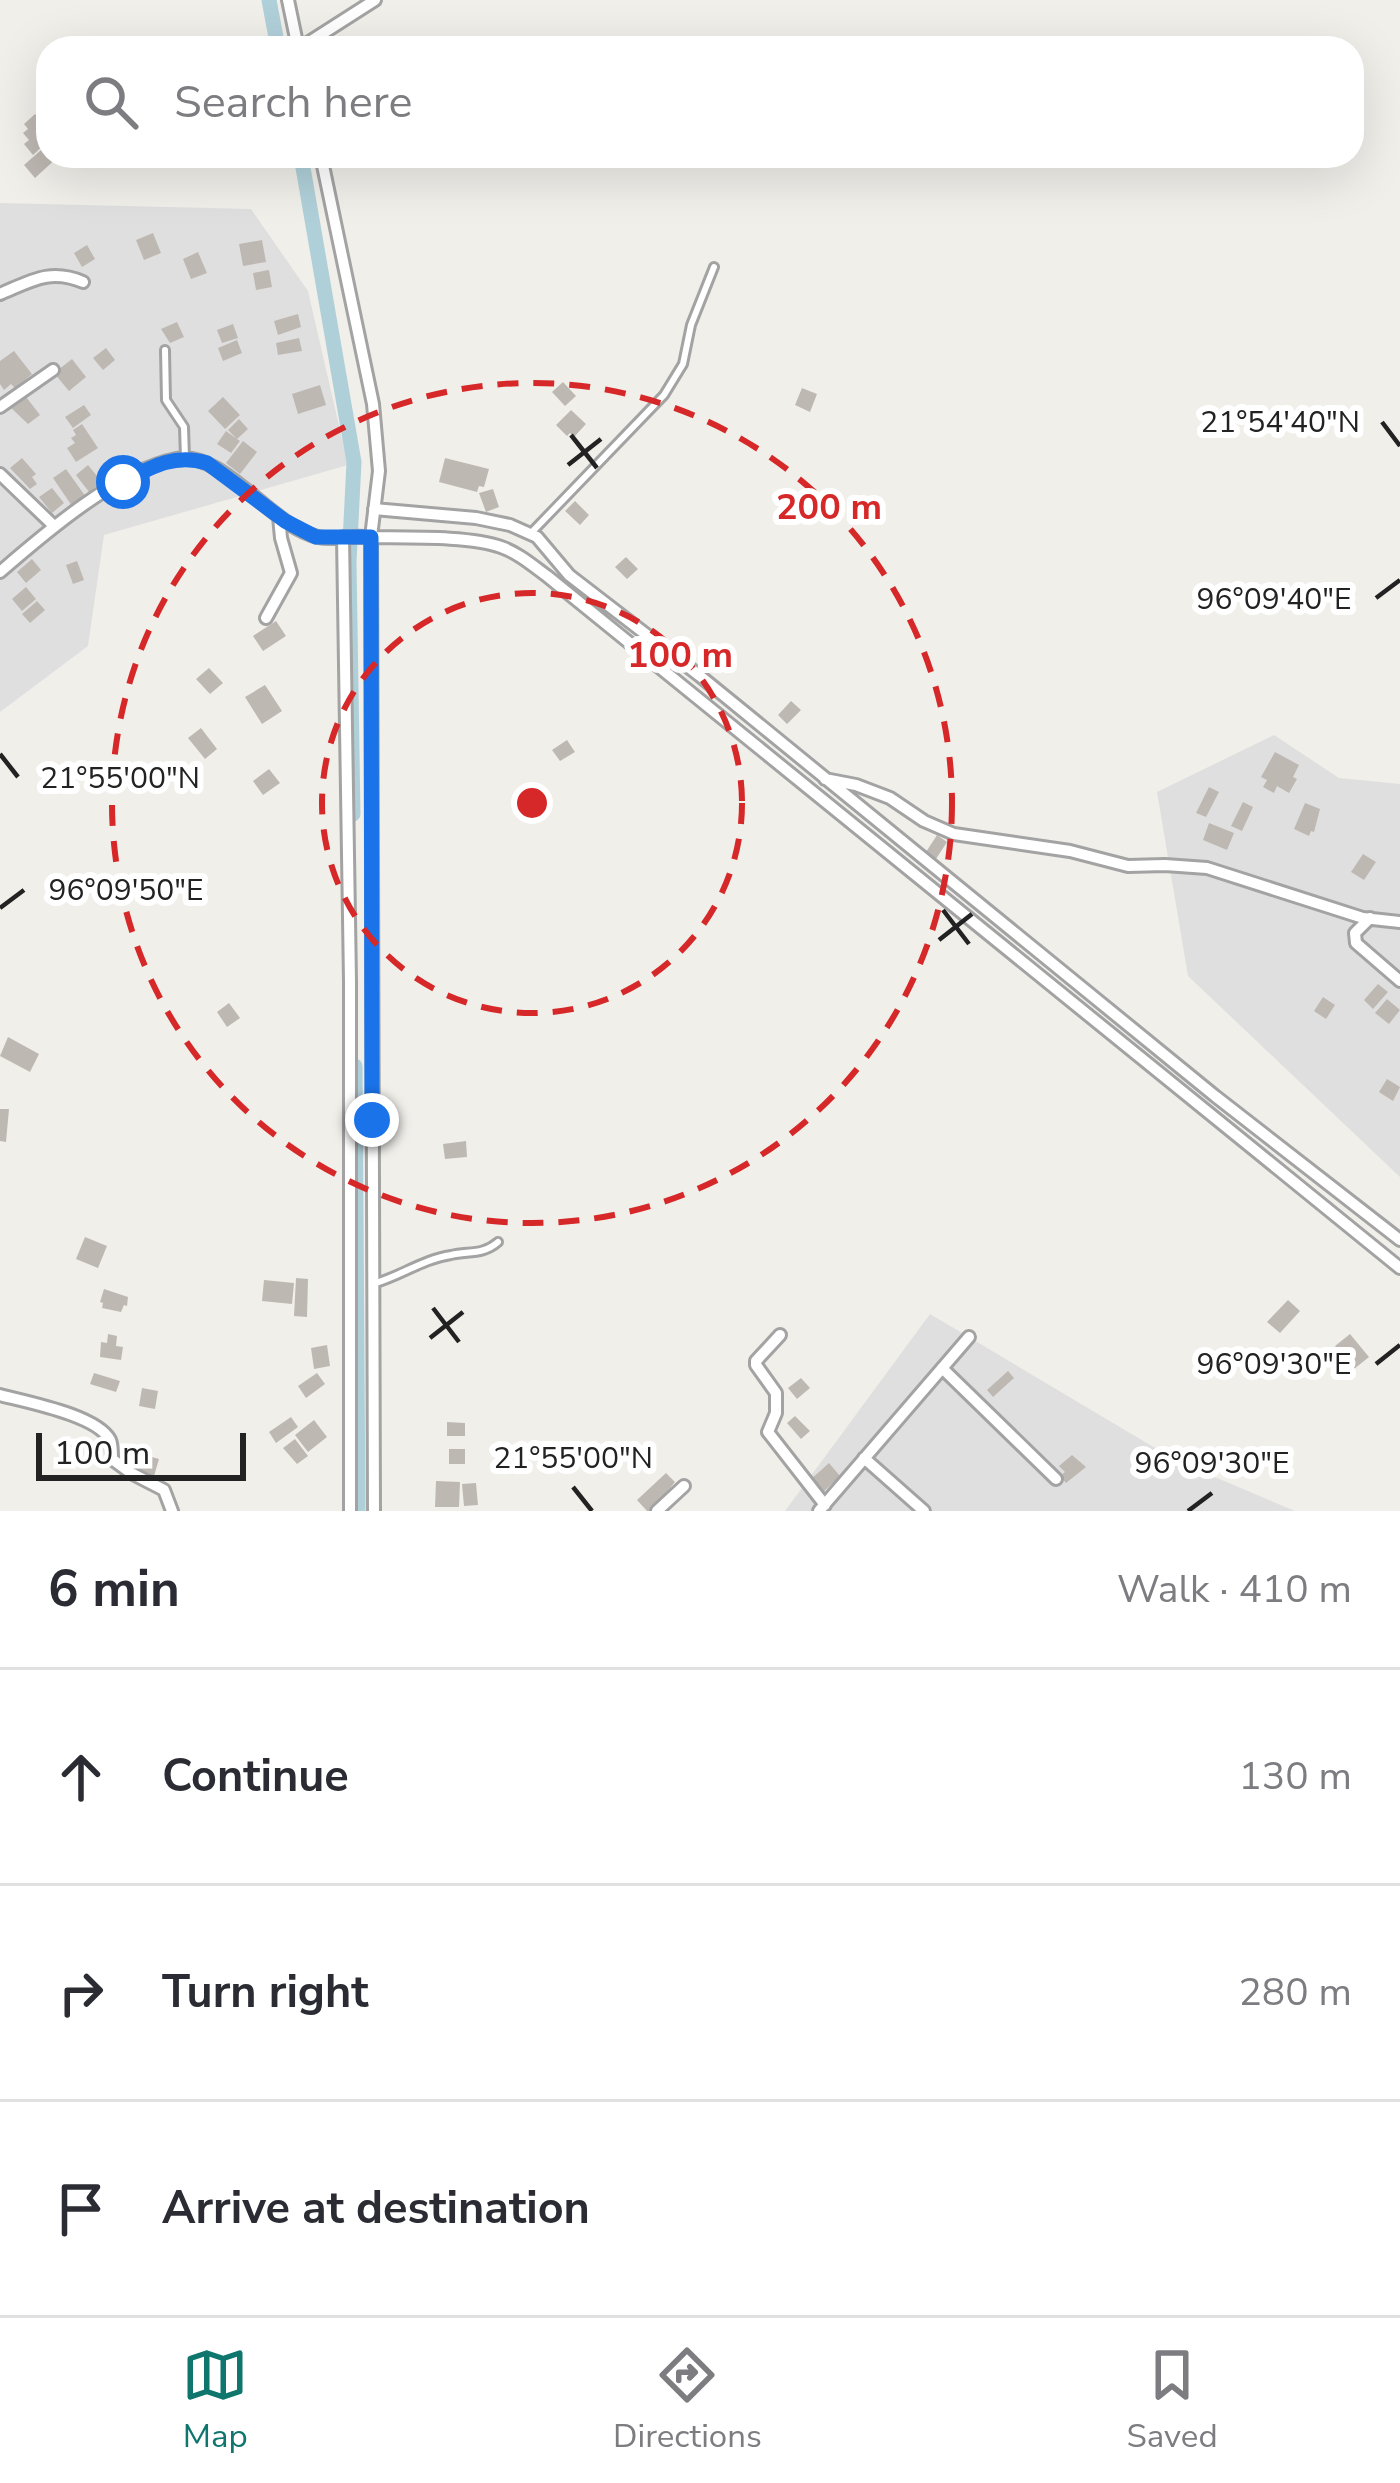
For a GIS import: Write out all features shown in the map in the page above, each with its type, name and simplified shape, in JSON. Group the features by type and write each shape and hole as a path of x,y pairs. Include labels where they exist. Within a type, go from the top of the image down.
{"street":[{"path":"288,0 296,36"},
{"path":"318,36 375,0"},
{"path":"324,168 373,404 379,471 369,537 374,1511"},
{"path":"0,293 50,275 65,274 83,282"},
{"path":"0,407 53,370"},
{"path":"0,572 53,525 150,468 185,458 207,463 279,517 316,537 461,540 499,546 524,559 1400,1268"},
{"path":"0,474 53,525"},
{"path":"374,509 476,518 531,533 569,575 1400,1240"},
{"path":"266,618 291,573 279,517"},
{"path":"348,537 350,1511"},
{"path":"825,779 890,798 954,834 1070,851 1128,866 1207,868 1316,904 1400,922"},
{"path":"1370,918 1354,933 1356,943 1400,981"},
{"path":"780,1335 756,1361 776,1393 776,1414 768,1432 822,1508 969,1337"},
{"path":"942,1368 1056,1479"},
{"path":"0,1395 96,1426 108,1437 112,1459 164,1490 172,1511"},
{"path":"864,1458 924,1511"},
{"path":"657,1511 684,1486"}],"lane":[{"path":"531,533 664,394 683,364 691,325 713,267"},
{"path":"166,350 166,400 184,427 185,458"},
{"path":"373,1284 432,1259 481,1252 498,1242"}],"shaded area":[{"path":"0,203 251,209 308,291 348,465 104,535 88,646 0,712"},
{"path":"1274,735 1339,778 1400,784 1400,1177 1188,976 1157,792"},
{"path":"930,1314 1177,1461 1295,1511 785,1511"}],"building":[{"path":"36,115 33,155 24,144 29,140 23,133 28,129 24,124"},
{"path":"36,154 36,168 46,168 35,178 24,165"},
{"path":"153,233 161,253 144,260 136,240"},
{"path":"262,240 266,262 243,266 239,244"},
{"path":"87,245 95,259 82,267 74,253"},
{"path":"198,252 207,273 191,279 183,259"},
{"path":"269,270 272,287 256,290 253,273"},
{"path":"298,314 301,327 278,335 274,321"},
{"path":"177,322 184,337 170,343 161,329"},
{"path":"233,324 238,338 222,343 217,330"},
{"path":"299,338 302,351 278,355 276,343"},
{"path":"237,340 242,353 223,361 218,348"},
{"path":"106,348 115,360 103,370 93,358"},
{"path":"14,351 32,374 15,388 11,384 4,390 0,361"},
{"path":"72,359 86,377 69,391 54,373"},
{"path":"563,382 576,396 565,406 552,392"},
{"path":"320,385 326,405 298,414 292,394"},
{"path":"802,388 817,394 810,412 795,405"},
{"path":"23,393 40,415 28,424 8,405"},
{"path":"223,397 240,415 225,429 208,411"},
{"path":"84,405 91,415 73,428 65,417"},
{"path":"571,410 586,424 574,437 556,425"},
{"path":"239,419 248,429 237,439 228,430"},
{"path":"82,424 98,448 76,462 67,448 75,443 73,430"},
{"path":"226,431 240,441 231,453 217,444"},
{"path":"243,441 257,452 240,474 226,463"},
{"path":"22,458 36,474 32,477 37,484 30,489 10,468"},
{"path":"445,458 489,469 484,487 479,486 477,492 439,482"},
{"path":"88,465 102,482 89,492 76,475"},
{"path":"66,469 86,497 72,506 53,478"},
{"path":"52,488 64,503 52,513 39,497"},
{"path":"493,489 499,507 486,512 479,493"},
{"path":"575,501 589,515 580,525 565,511"},
{"path":"626,557 638,569 627,579 615,567"},
{"path":"32,559 41,570 26,583 17,572"},
{"path":"77,561 84,580 73,584 66,565"},
{"path":"26,587 36,599 22,611 12,599"},
{"path":"37,601 45,610 30,623 22,614"},
{"path":"276,621 286,636 263,651 253,636"},
{"path":"209,668 223,683 210,694 196,679"},
{"path":"265,685 282,711 262,724 245,697"},
{"path":"791,701 801,710 787,724 778,715"},
{"path":"201,728 217,749 205,759 188,738"},
{"path":"567,740 575,752 560,761 552,750"},
{"path":"1275,752 1299,765 1289,793 1277,786 1274,793 1263,787 1267,780 1261,777"},
{"path":"269,769 280,783 263,795 253,781"},
{"path":"1209,787 1219,792 1206,817 1196,813"},
{"path":"1243,802 1253,807 1242,831 1231,826"},
{"path":"1305,803 1320,809 1309,836 1294,829"},
{"path":"1209,823 1234,833 1227,850 1203,840"},
{"path":"937,835 947,842 936,859 926,852"},
{"path":"1363,854 1376,862 1364,880 1351,872"},
{"path":"1378,984 1388,992 1373,1009 1364,1000"},
{"path":"1323,997 1335,1005 1326,1019 1314,1011"},
{"path":"1387,999 1400,1010 1389,1024 1375,1013"},
{"path":"229,1003 240,1018 227,1027 217,1012"},
{"path":"8,1037 39,1054 30,1072 0,1056"},
{"path":"1387,1079 1400,1087 1393,1101 1379,1092"},
{"path":"0,1109 9,1109 6,1142 0,1141"},
{"path":"466,1141 467,1157 445,1159 443,1144"},
{"path":"85,1237 107,1246 98,1268 76,1259"},
{"path":"296,1278 308,1279 307,1317 294,1316"},
{"path":"264,1280 294,1283 292,1304 262,1301"},
{"path":"104,1289 128,1297 121,1312 102,1308"},
{"path":"1288,1300 1300,1311 1280,1333 1267,1322"},
{"path":"108,1334 117,1336 116,1346 123,1347 121,1360 100,1357 101,1342 107,1343"},
{"path":"1350,1334 1369,1357 1354,1369 1335,1346"},
{"path":"327,1345 330,1366 314,1369 311,1348"},
{"path":"1008,1371 1014,1378 993,1397 987,1390"},
{"path":"94,1373 120,1381 116,1392 90,1384"},
{"path":"317,1373 325,1384 306,1398 298,1386"},
{"path":"801,1378 810,1388 797,1399 788,1388"},
{"path":"142,1388 158,1391 155,1409 139,1406"},
{"path":"795,1416 810,1431 801,1439 787,1423"},
{"path":"291,1417 298,1427 276,1443 269,1432"},
{"path":"314,1420 327,1437 308,1452 295,1435"},
{"path":"447,1422 465,1423 465,1436 447,1436"},
{"path":"295,1439 308,1456 297,1464 283,1448"},
{"path":"449,1449 465,1449 465,1464 449,1464"},
{"path":"134,1452 159,1459 154,1476 129,1469"},
{"path":"1072,1455 1086,1467 1066,1483 1059,1466"},
{"path":"829,1463 840,1476 821,1494 809,1481"},
{"path":"666,1473 675,1482 647,1511 637,1500"},
{"path":"436,1481 460,1482 459,1507 435,1507"},
{"path":"476,1483 478,1505 464,1506 462,1484"}],"waterway":[{"path":"269,0 276,36"},
{"path":"303,168 354,462 349,562 353,814"},
{"path":"355,1066 358,1511"}],"route":[{"path":"123,482 150,468 192,458 207,463 285,521 316,537 371,537 372,1120"}]}
